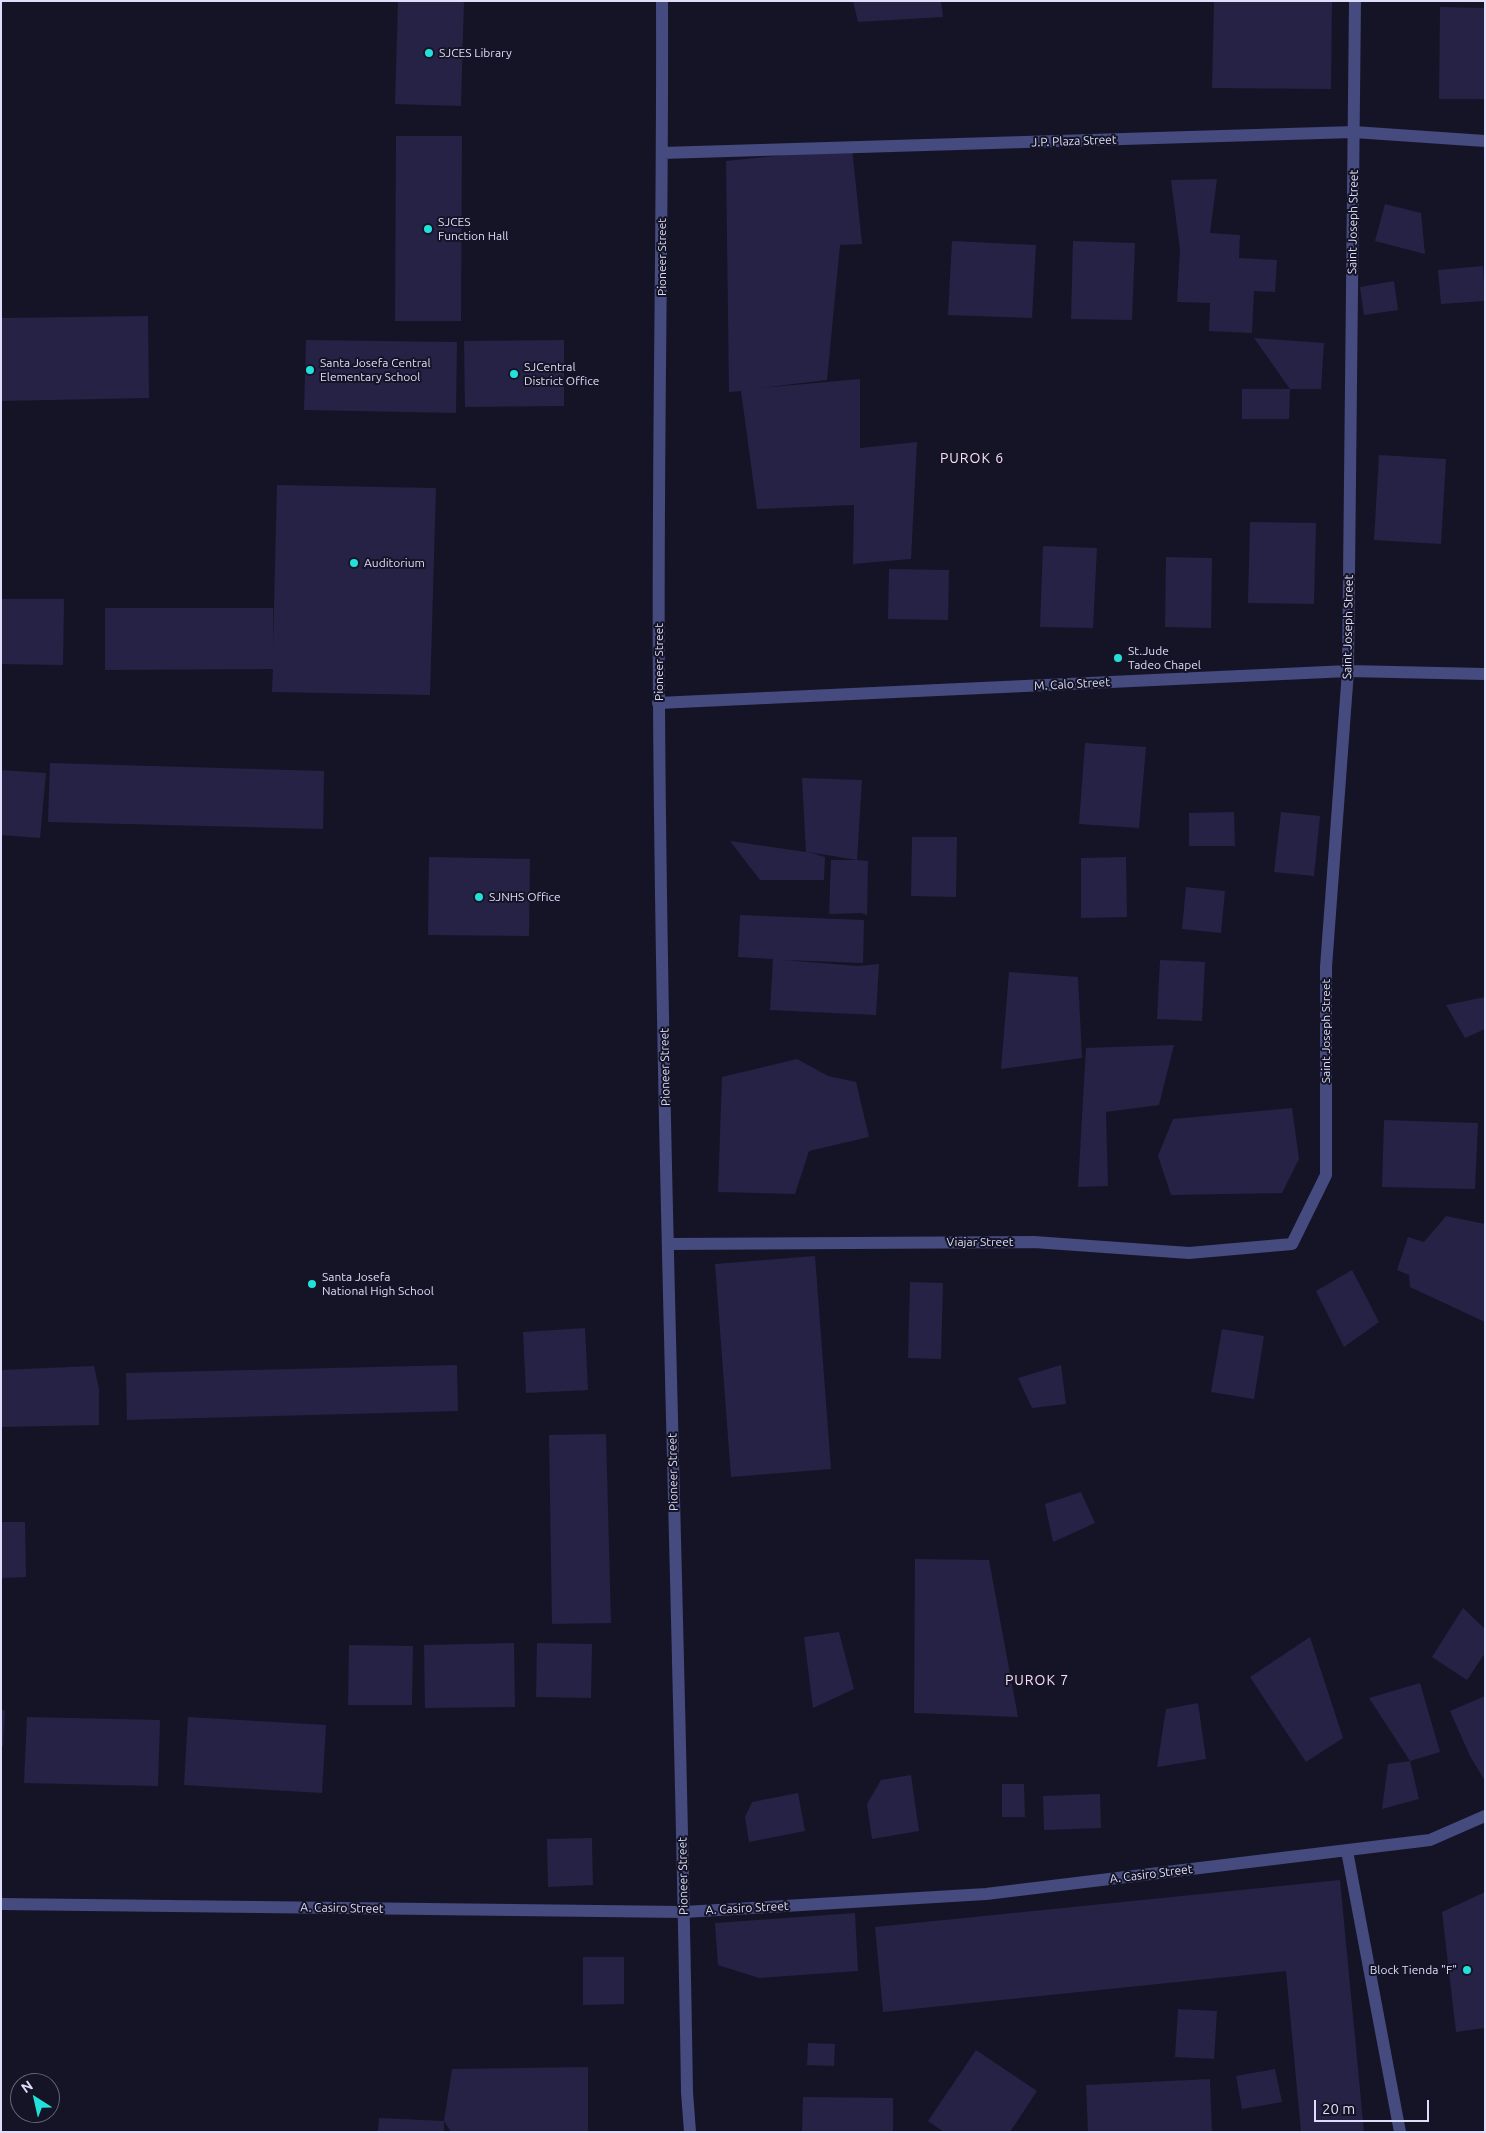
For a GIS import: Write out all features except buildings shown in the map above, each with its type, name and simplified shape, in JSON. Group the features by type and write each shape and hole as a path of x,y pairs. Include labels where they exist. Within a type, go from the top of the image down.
{"street":[{"name":"Pioneer Street","path":"662,1 658,703 668,1244 687,2092 690,2132"},
{"name":"Saint Joseph Street","path":"1292,1244 1326,1174 1326,968 1348,671 1355,1"},
{"name":"J.P. Plaza Street","path":"662,153 1354,132 1485,141"},
{"name":"M. Calo Street","path":"658,703 1348,671 1485,674"},
{"name":"Viajar Street","path":"668,1244 1034,1242 1190,1253 1292,1244"},
{"name":"A. Casiro Street","path":"1,1904 684,1912 986,1894 1347,1851 1430,1840 1485,1816"},
{"path":"1347,1851 1400,2132"}],"place":[{"name":"SJCES Library","path":"429,53"},
{"name":"SJCES Function Hall","path":"428,229"},
{"name":"Santa Josefa Central Elementary School","path":"310,370"},
{"name":"SJCentral District Office","path":"514,374"},
{"name":"Auditorium","path":"354,563"},
{"name":"St.Jude Tadeo Chapel","path":"1118,658"},
{"name":"SJNHS Office","path":"479,897"},
{"name":"Santa Josefa National High School","path":"312,1284"},
{"name":"Block Tienda \"F\"","path":"1467,1970"}],"district":[{"name":"PUROK 6","path":"972,458"},
{"name":"PUROK 7","path":"1037,1680"}]}
